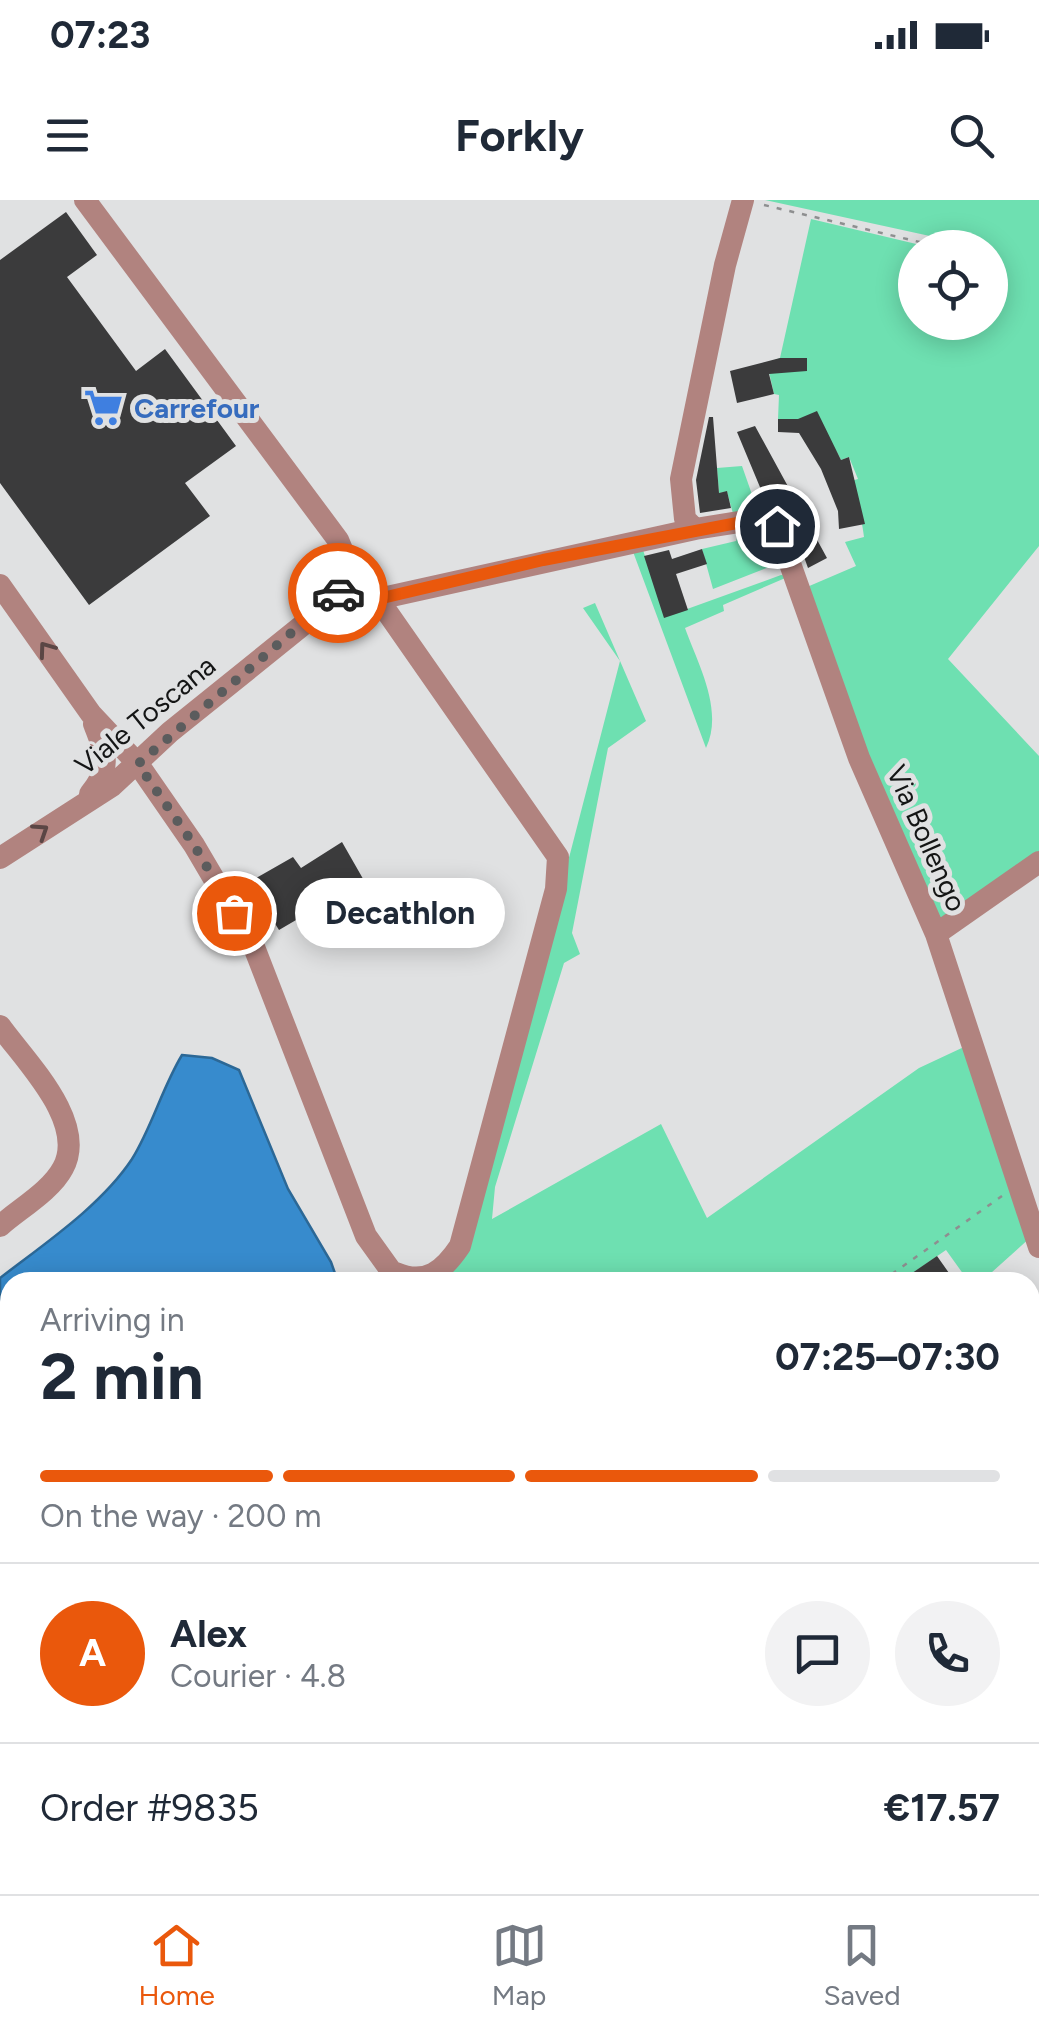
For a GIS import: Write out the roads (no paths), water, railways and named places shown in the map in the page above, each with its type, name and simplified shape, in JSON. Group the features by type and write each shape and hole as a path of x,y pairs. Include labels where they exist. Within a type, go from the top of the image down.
{"street":[{"path":"85,200 338,540 345,557 346,578 378,599 558,858 556,889 460,1246 438,1272"},
{"path":"700,529 685,520 682,479 725,266 743,200"},
{"name":"Via Bollengo","path":"378,599 700,529 764,518 777,526 860,758 936,934 960,1019 1039,1248"},
{"name":"Viale Toscana","path":"0,858 138,764 324,608 346,578"},
{"path":"0,585 91,714 138,764 194,845 254,947 366,1236 391,1272"},
{"path":"81,804 105,772 107,761 91,714"},
{"path":"936,934 1039,862"},
{"path":"0,1026 58,1110 66,1126 68,1148 63,1168 0,1226"}],"water":[{"path":"182,1055 212,1058 239,1070 288,1189 334,1272 8,1272 71,1223 119,1176 139,1147"}],"place":[{"name":"Carrefour","path":"104,408"},
{"name":"Decathlon","path":"234,913"}]}
